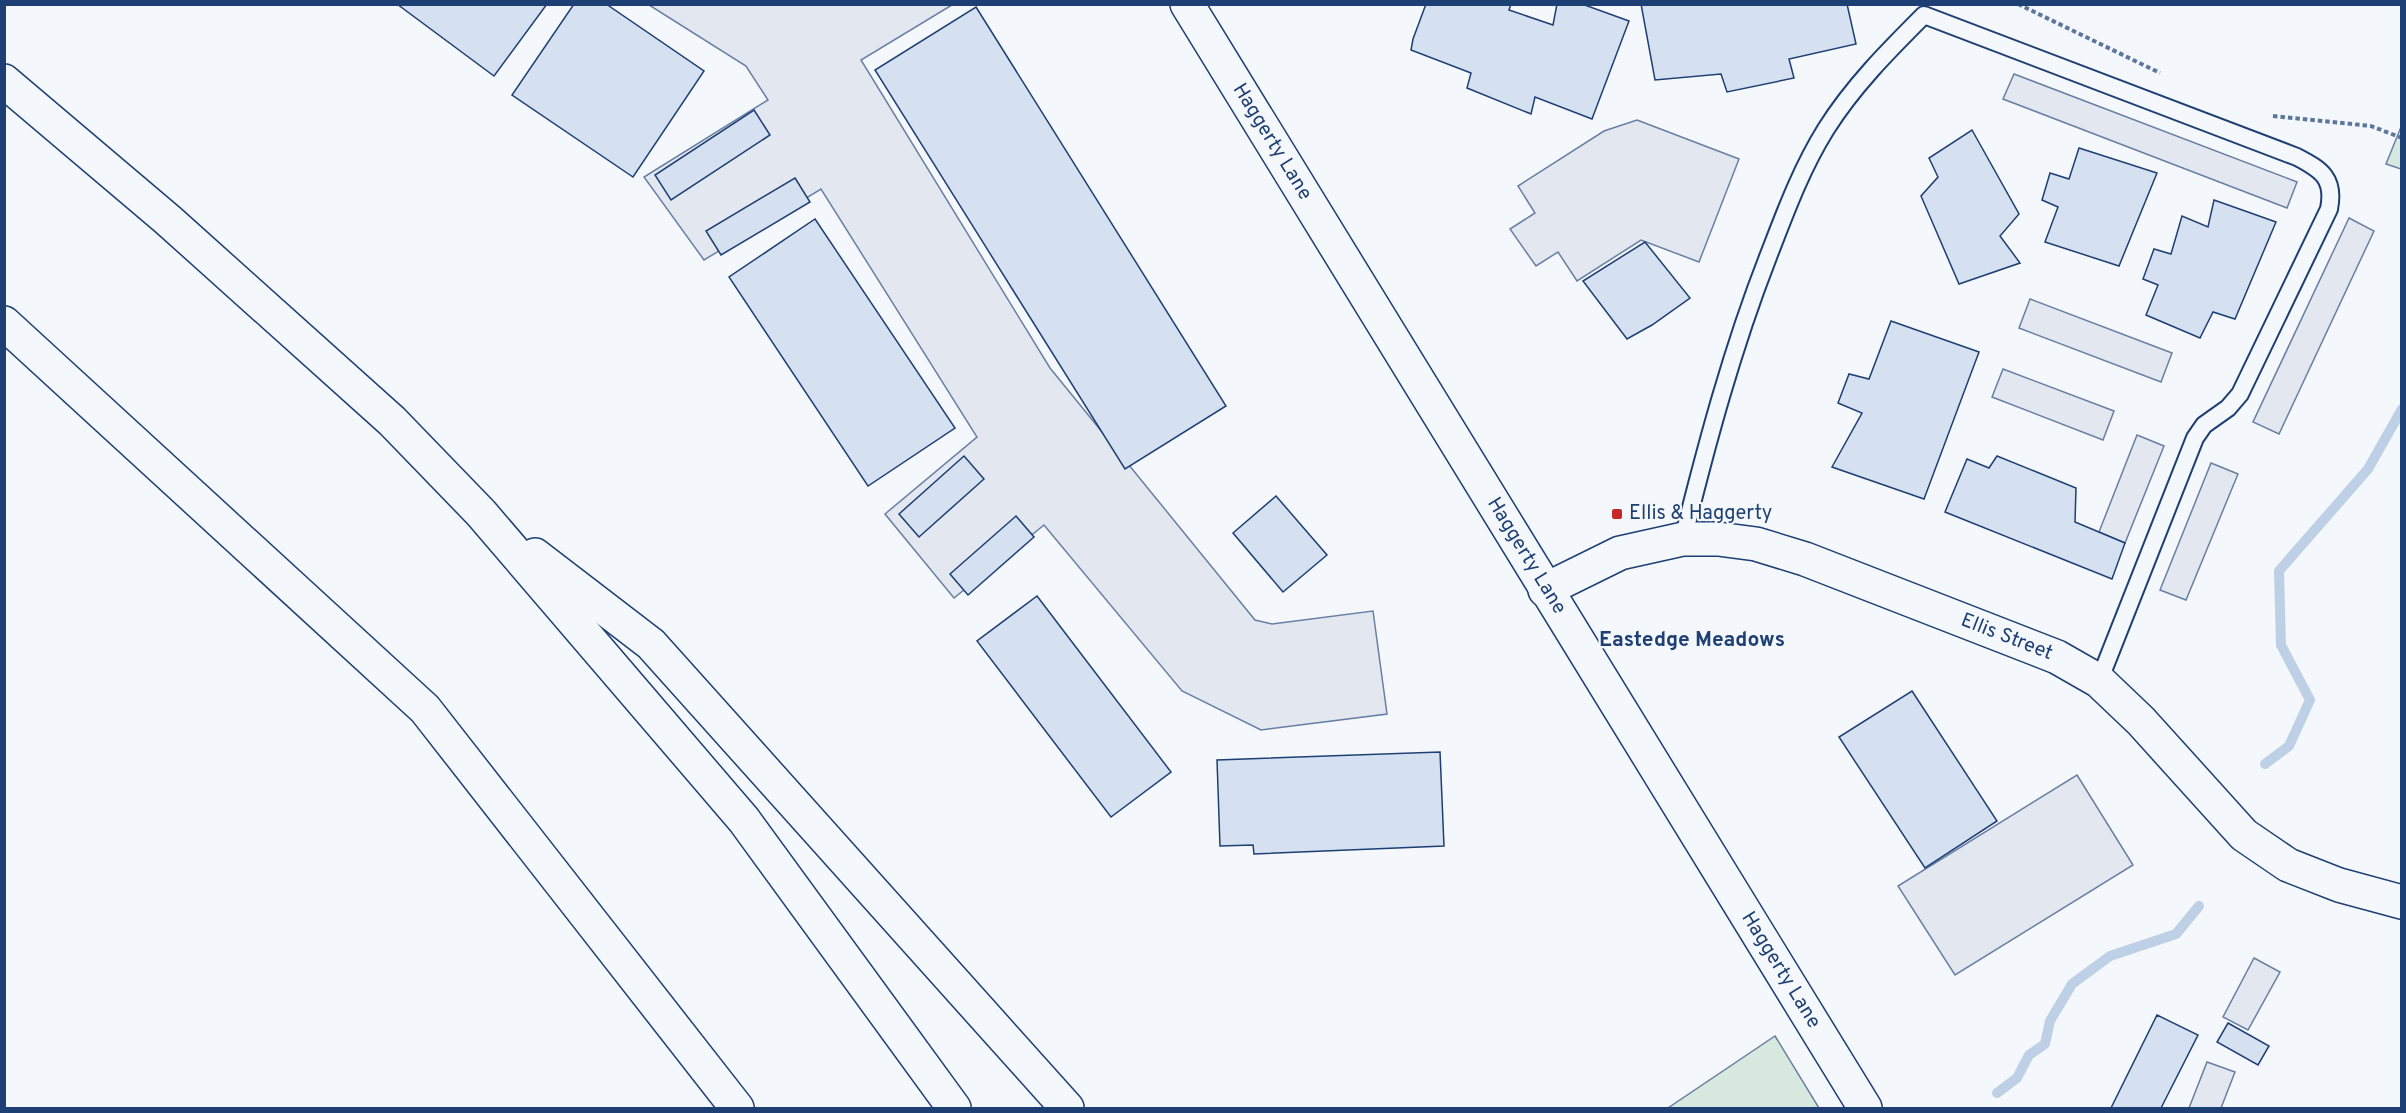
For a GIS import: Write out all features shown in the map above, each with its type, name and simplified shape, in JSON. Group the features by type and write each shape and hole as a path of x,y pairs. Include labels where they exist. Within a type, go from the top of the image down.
{"main road":[{"name":"Haggerty Lane","path":"1187,4 1865,1108"},
{"path":"4,81 168,220 392,421 481,513 744,820 954,1108"},
{"path":"4,323 425,709 737,1108"},
{"path":"481,513 651,644 1067,1108"},
{"name":"Ellis Street","path":"1545,590 1620,553 1683,539 1718,539 1756,544 1805,558 2057,657 2099,681 2141,721 2244,834 2288,865 2339,885 2402,902"}],"lane":[{"path":"1683,539 1712,423 1747,311 1802,173 1827,128 1854,91 1891,48 1924,15 2297,157 2316,166 2328,179 2332,195 2329,209 2240,394 2228,408 2204,425 2194,438 2099,681"}],"path":[{"path":"2018,4 2165,75"},
{"path":"2261,115 2371,126 2402,138"}],"shaded area":[{"path":"649,5 952,5 861,60 1050,368 1255,620 1272,624 1373,611 1387,714 1261,730 1182,691 1044,525 954,598 885,514 977,437 821,189 704,260 644,177 768,100 746,66"},
{"path":"2014,74 2297,182 2287,208 2003,99"},
{"path":"1637,120 1739,159 1699,262 1641,240 1577,281 1558,252 1536,266 1510,229 1535,213 1518,186 1604,131"},
{"path":"2401,127 2401,169 2386,164"},
{"path":"2349,218 2374,231 2279,434 2253,422"},
{"path":"2030,299 2172,353 2161,382 2019,328"},
{"path":"2003,369 2114,411 2103,440 1992,397"},
{"path":"2137,435 2164,446 2125,543 2099,532"},
{"path":"2211,463 2238,474 2186,600 2160,590"},
{"path":"2077,775 2133,865 1955,975 1898,886"},
{"path":"2254,958 2280,972 2248,1030 2223,1017"},
{"path":"1775,1036 1819,1108 1668,1108"},
{"path":"2207,1062 2235,1072 2221,1108 2189,1108"}],"building":[{"path":"397,4 547,4 494,76"},
{"path":"574,4 606,4 704,71 633,177 512,95"},
{"path":"1426,4 1511,4 1509,10 1553,25 1557,4 1582,4 1629,21 1592,119 1535,97 1531,114 1467,88 1471,73 1411,50"},
{"path":"1641,4 1847,4 1856,44 1789,59 1794,78 1727,92 1721,74 1655,80"},
{"path":"976,7 1226,406 1125,469 875,70"},
{"path":"754,110 770,135 671,200 655,175"},
{"path":"1972,130 2019,214 2000,236 2020,263 1959,284 1921,196 1938,177 1929,158"},
{"path":"2079,148 2157,173 2119,266 2045,242 2058,207 2042,200 2050,173 2069,179"},
{"path":"795,178 810,202 721,255 706,231"},
{"path":"2214,200 2276,222 2235,319 2213,312 2200,338 2146,315 2158,285 2143,279 2154,249 2171,254 2182,216 2208,227"},
{"path":"815,219 955,428 868,486 729,277"},
{"path":"1645,242 1690,298 1652,325 1627,339 1583,281"},
{"path":"1891,321 1979,352 1924,499 1832,467 1862,413 1838,403 1849,374 1869,379"},
{"path":"964,456 984,479 919,537 899,514"},
{"path":"1997,456 2076,488 2075,522 2125,543 2112,579 1945,512 1967,459 1989,468"},
{"path":"1276,496 1327,555 1283,592 1233,533"},
{"path":"1016,516 1034,537 968,595 950,574"},
{"path":"1037,596 1171,772 1111,817 977,641"},
{"path":"1912,691 1997,821 1925,868 1839,737"},
{"path":"1440,752 1444,846 1254,854 1253,845 1220,846 1217,760"},
{"path":"2157,1015 2198,1035 2161,1108 2111,1108"},
{"path":"2228,1023 2269,1046 2258,1065 2217,1042"}],"waterway":[{"path":"2265,764 2289,746 2310,700 2281,645 2279,571 2368,469 2402,409"},
{"path":"1997,1093 2017,1078 2029,1055 2045,1044 2050,1021 2072,984 2110,956 2176,934 2199,906"}],"place":[{"name":"Ellis & Haggerty","path":"1617,514"}],"district":[{"name":"Eastedge Meadows","path":"1692,640"}]}
